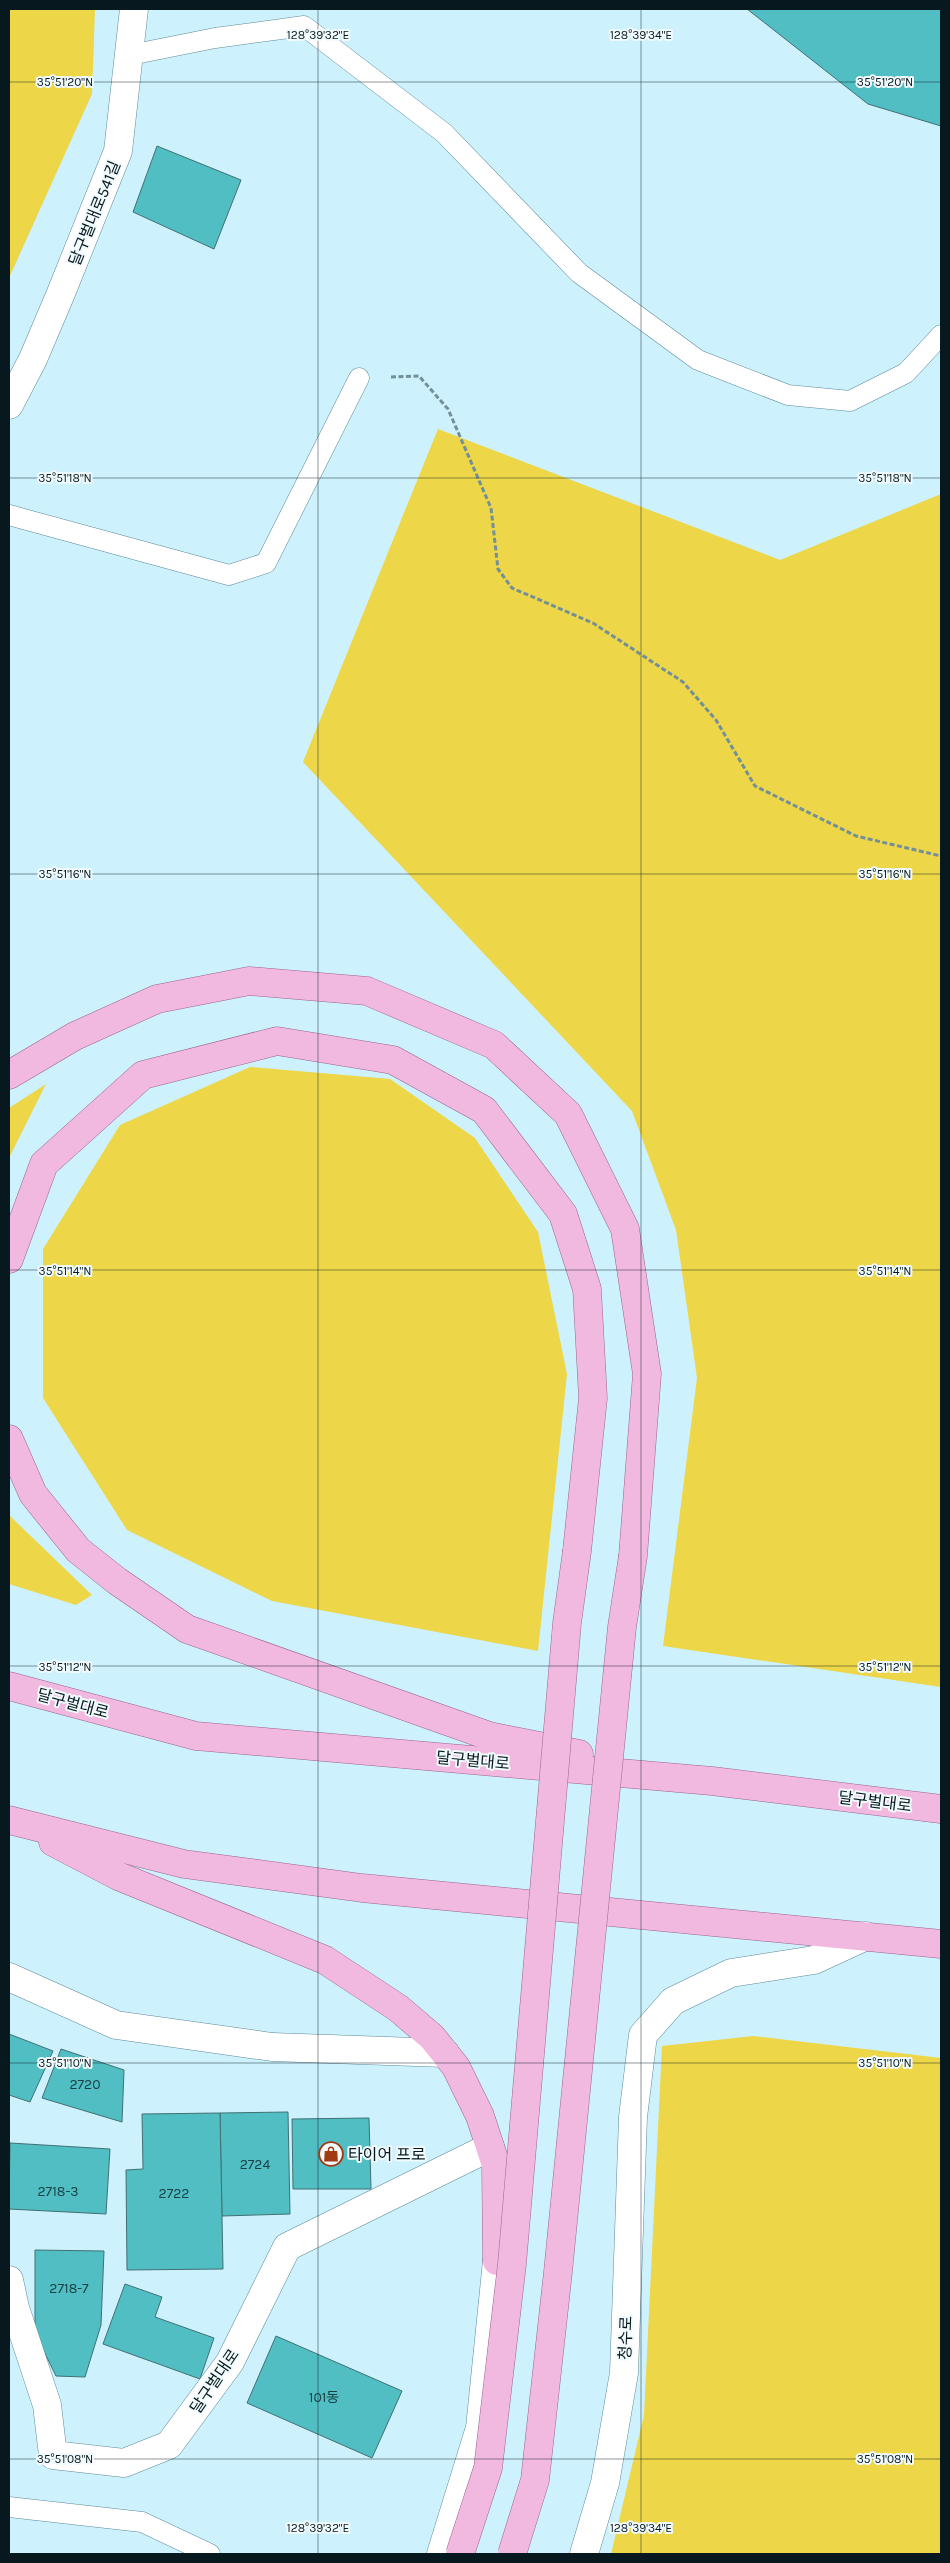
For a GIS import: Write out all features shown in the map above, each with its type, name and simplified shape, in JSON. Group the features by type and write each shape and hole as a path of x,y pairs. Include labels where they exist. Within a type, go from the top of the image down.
{"main road":[{"path":"9,1075 75,1036 157,999 249,981 367,991 494,1046 568,1114 625,1229 647,1374 633,1556 622,1627 558,2272 535,2480 512,2554"},
{"path":"9,1259 44,1164 143,1075 277,1041 393,1060 484,1110 563,1214 587,1289 593,1398 577,1551 567,1623 511,2274 488,2468 460,2554"},
{"path":"9,1440 33,1494 78,1550 117,1581 187,1629 489,1736 712,1781"},
{"name":"달구벌대로","path":"9,1686 196,1736 712,1781 941,1809"},
{"path":"12,1821 184,1864 362,1888 941,1944"},
{"path":"12,1821 118,1876 325,1960 398,2008 432,2038 456,2067 480,2116 496,2165 498,2261"}],"street":[{"name":"달구벌대로541길","path":"9,405 47,326 118,151 134,9"},
{"name":"청수로","path":"584,2554 605,2482 624,2373 633,2117 643,2035 673,2001 732,1973 814,1960 866,1936"},
{"path":"9,1977 116,2025 272,2048 445,2053"},
{"name":"달구벌대로","path":"9,2280 15,2308 47,2405 53,2455 124,2463 169,2446 230,2362 287,2247 490,2147"},
{"path":"441,2554 480,2428 498,2261"}],"lane":[{"path":"130,55 215,38 304,26 444,132 579,273 698,360 788,395 850,401 906,373 941,335"},
{"path":"9,515 229,575 266,563 359,378"},
{"path":"9,2508 142,2522 210,2554"}],"path":[{"path":"359,378 418,376 448,409 490,508 498,569 512,588 593,623 683,682 716,720 755,786 856,836 941,856"}],"shaded area":[{"path":"9,9 95,9 92,94 9,278"},
{"path":"438,429 780,560 941,494 941,1687 663,1646 697,1378 676,1230 632,1111 303,762"},
{"path":"250,1067 390,1079 475,1138 538,1232 567,1374 538,1651 272,1601 127,1530 43,1398 43,1249 120,1125"},
{"path":"46,1084 9,1158 9,1108"},
{"path":"9,1515 92,1595 76,1605 9,1584"},
{"path":"753,2036 941,2058 941,2554 611,2554 644,2415 662,2046"}],"building":[{"path":"747,9 941,9 941,126 868,104"},
{"path":"157,146 241,180 214,249 133,212"},
{"path":"9,2034 53,2051 30,2102 9,2095"},
{"path":"61,2049 124,2070 122,2122 42,2098"},
{"path":"288,2112 290,2214 222,2216 220,2113"},
{"path":"220,2113 223,2269 127,2270 126,2170 143,2169 142,2114"},
{"name":"타이어 프로","path":"369,2118 371,2189 293,2189 292,2119"},
{"path":"10,2143 110,2149 106,2214 9,2209"},
{"path":"35,2250 104,2251 101,2325 85,2377 56,2376 35,2333"},
{"path":"125,2284 162,2297 155,2317 214,2338 200,2379 103,2344"},
{"path":"276,2336 402,2391 372,2458 247,2403"}],"place":[{"name":"타이어 프로","path":"331,2154"}]}
